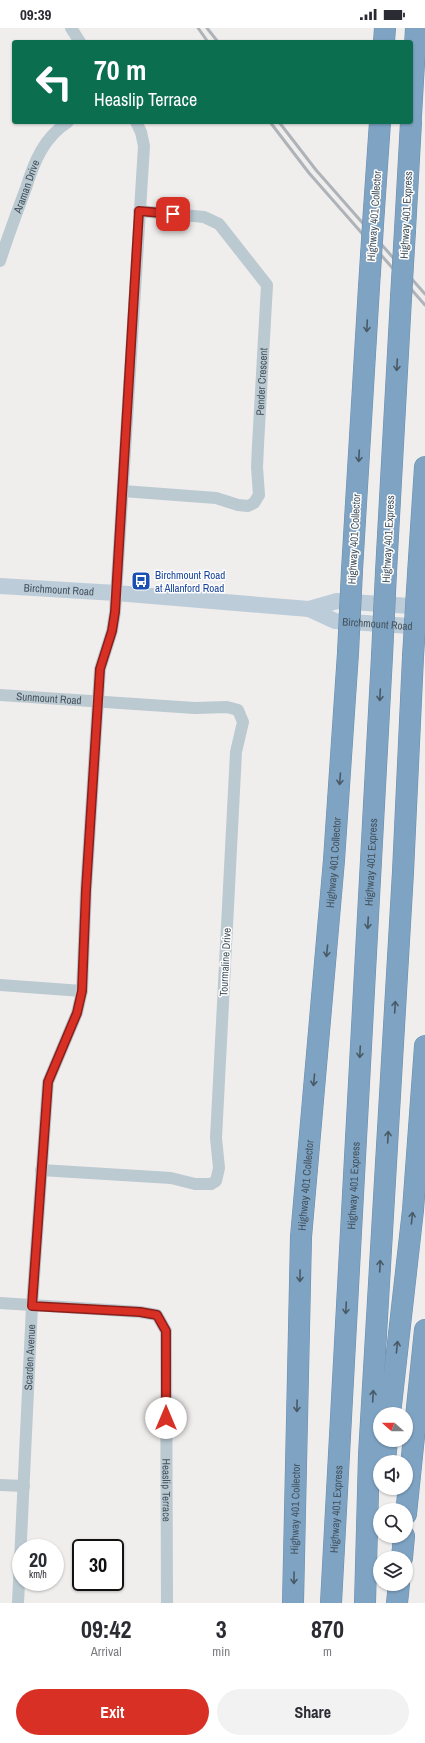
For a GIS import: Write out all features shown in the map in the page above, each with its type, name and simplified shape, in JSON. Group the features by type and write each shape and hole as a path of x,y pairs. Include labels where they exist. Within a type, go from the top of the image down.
{"highway":[{"path":"375,28 375,40"},
{"path":"384,40 385,28"},
{"path":"413,81 416,28"},
{"name":"Highway 401 Collector","path":"293,1602 301,1237 333,876 380,124"},
{"name":"Highway 401 Express","path":"331,1603 411,124"},
{"path":"365,1603 369,1455 402,880 413,657 425,467"},
{"path":"391,1407 413,1210 425,1046"},
{"path":"407,1503 425,1330"},
{"path":"369,1603 381,1495"},
{"path":"397,1603 398,1591"}],"main road":[{"name":"Birchmount Road","path":"0,586 116,592 309,609 335,620 425,627"},
{"name":"Birchmount Road","path":"309,609 337,601 425,607"}],"street":[{"path":"70,28 79,40"},
{"name":"Araman Drive","path":"0,261 34,163 46,142 56,129 65,124"},
{"name":"Scarden Avenue","path":"18,1603 32,1306 48,1082 77,1013 82,991 86,890 100,669 112,631 116,592 144,146 142,132 137,124"},
{"name":"Pender Crescent","path":"123,491 216,498 238,505 248,506 254,503 259,495 258,445 267,285 219,224 204,217 139,211"},
{"name":"Sunmount Road","path":"0,695 98,701"},
{"name":"Tourmaline Drive","path":"41,1170 171,1178 195,1184 211,1184 216,1180 219,1168 216,1138 236,752 243,722 242,717 238,710 232,708 195,708 98,701"},
{"path":"0,985 82,991"},
{"path":"0,1303 32,1306"},
{"name":"Heaslip Terrace","path":"32,1306 140,1312 157,1315 166,1331 167,1603"},
{"path":"0,1485 24,1486"}],"railway":[{"path":"198,28 207,40"},
{"path":"207,28 216,40"},
{"path":"272,124 309,173 425,305"},
{"path":"281,124 316,170 425,294"}],"place":[{"name":"Birchmount Road at Allanford Road","path":"141,581"}],"route":[{"path":"166,1418 166,1331 157,1315 140,1312 32,1306 48,1082 77,1013 82,991 86,890 100,669 112,631 115,612 139,211 173,214"}]}
